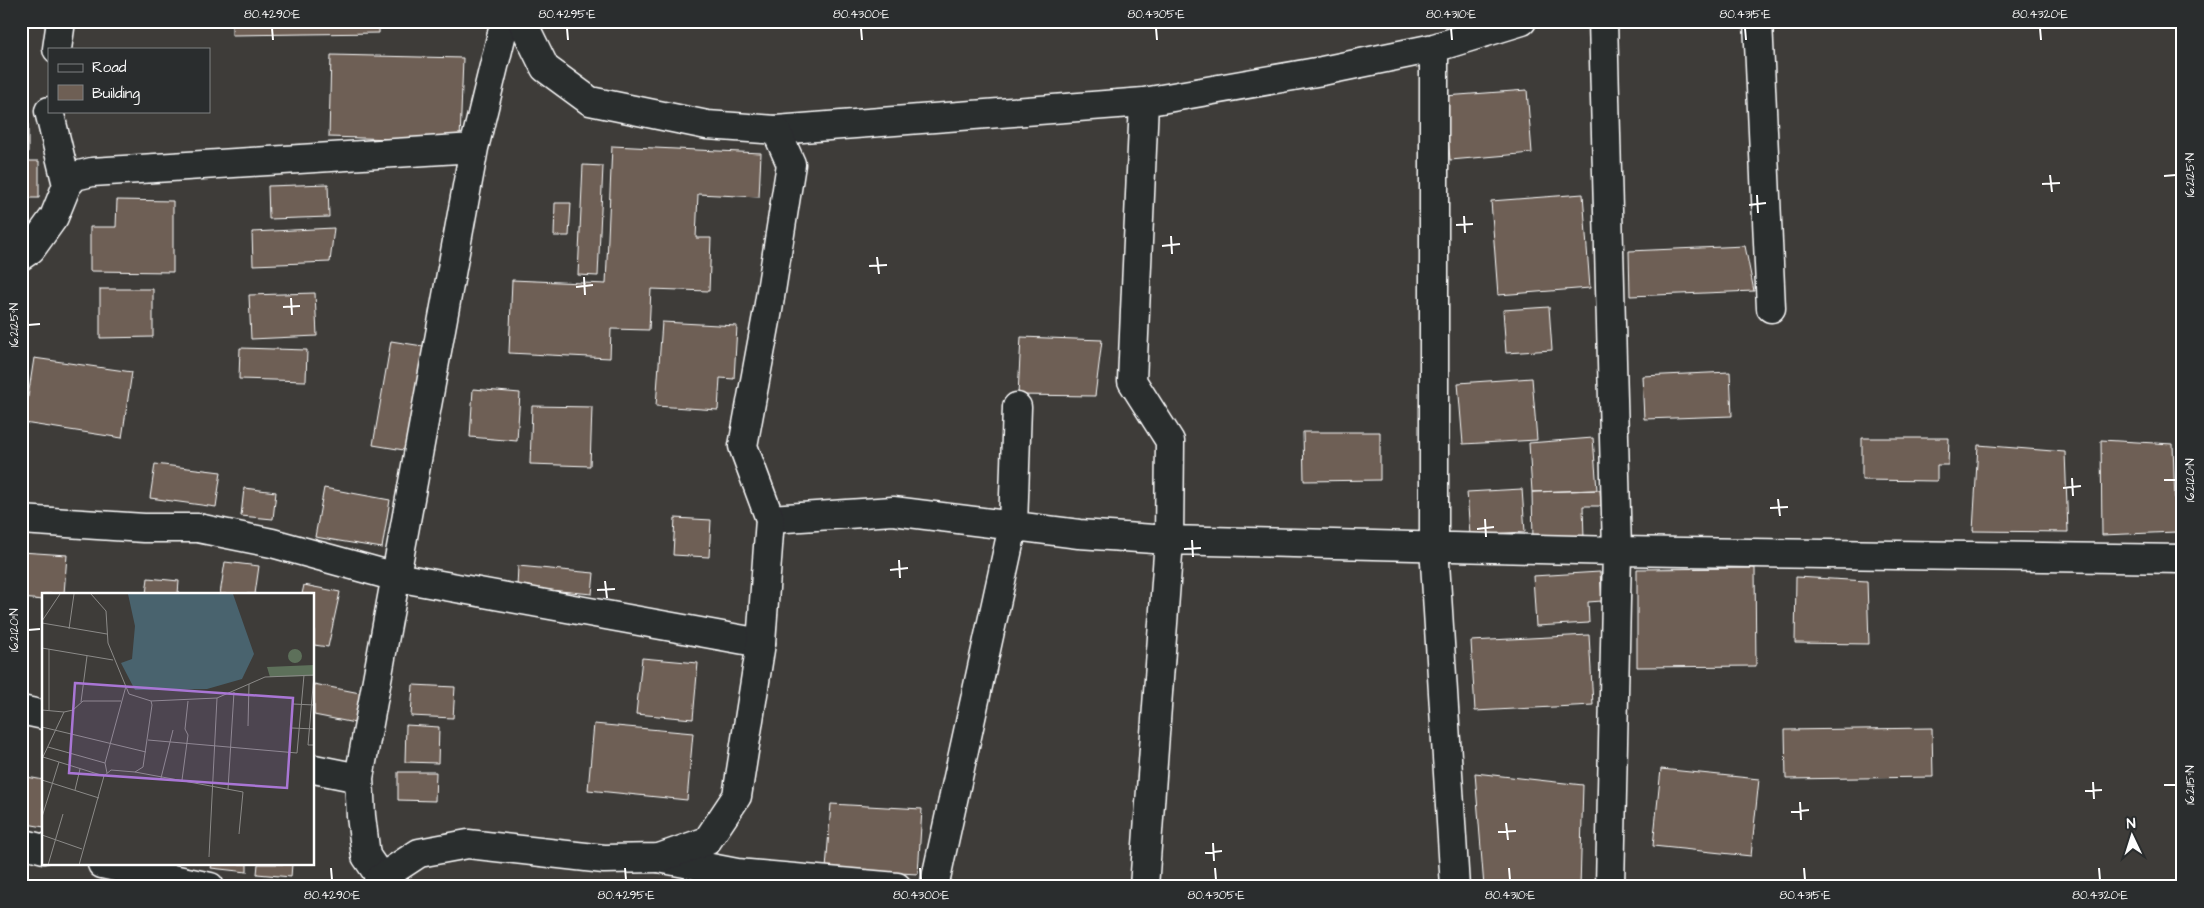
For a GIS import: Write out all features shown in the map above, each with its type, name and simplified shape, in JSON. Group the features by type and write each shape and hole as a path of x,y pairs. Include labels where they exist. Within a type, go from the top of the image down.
{"street":[{"path":"58,48 61,21"},
{"path":"505,21 474,148 359,778 366,856 378,882 419,853 468,844 604,859 660,858 737,873 897,887"},
{"path":"522,21 545,68 590,101 707,125 776,130 1144,102 1322,71 1434,48 1522,21"},
{"path":"1604,21 1617,551 1610,887"},
{"path":"1758,21 1771,308"},
{"path":"1434,48 1434,546 1455,887"},
{"path":"1144,102 1132,381 1170,441 1170,540 1144,887"},
{"path":"49,112 67,185"},
{"path":"660,858 707,841 736,796 761,643 770,520 743,446 768,310 791,164 776,130"},
{"path":"21,256 30,249 54,217 67,185 75,176 92,172 474,148"},
{"path":"934,887 1014,526 1017,407"},
{"path":"770,520 893,511 1080,534 1170,540 1617,551 2183,559"},
{"path":"21,520 144,528 198,528 272,543 396,577 761,643"},
{"path":"21,710 42,715"},
{"path":"315,769 359,778"},
{"path":"21,843 42,848"},
{"path":"103,872 210,887"}],"building":[{"path":"232,21 379,21 379,33 232,35"},
{"path":"331,55 463,58 460,141 329,137"},
{"path":"1527,90 1532,153 1450,160 1445,96"},
{"path":"21,110 28,110 28,153 21,154"},
{"path":"612,146 761,153 759,197 698,194 696,238 711,238 709,291 651,289 649,330 611,329 610,358 509,353 512,280 606,284"},
{"path":"21,161 39,161 39,198 21,198"},
{"path":"583,165 603,166 598,276 578,275"},
{"path":"328,184 329,217 269,219 268,186"},
{"path":"1583,194 1590,288 1498,295 1491,201"},
{"path":"117,200 173,201 173,272 90,271 90,227 116,227"},
{"path":"555,203 571,203 569,236 554,236"},
{"path":"334,228 330,262 253,265 252,232"},
{"path":"1745,246 1754,291 1630,296 1629,251"},
{"path":"100,289 153,289 153,337 100,338"},
{"path":"315,293 317,336 251,339 249,295"},
{"path":"1549,307 1552,350 1506,353 1503,310"},
{"path":"21,318 25,318 24,357 21,357"},
{"path":"662,322 737,326 734,379 720,378 718,410 656,406"},
{"path":"1021,337 1102,340 1095,396 1018,395"},
{"path":"391,341 429,347 410,451 373,445"},
{"path":"240,348 307,350 306,381 239,379"},
{"path":"34,358 132,372 122,438 24,423"},
{"path":"1730,372 1732,416 1644,419 1642,376"},
{"path":"1532,378 1537,440 1463,444 1458,383"},
{"path":"473,389 520,393 517,441 470,437"},
{"path":"532,406 592,407 590,466 530,464"},
{"path":"1303,432 1380,432 1380,480 1304,481"},
{"path":"1593,438 1597,490 1532,492 1529,443"},
{"path":"1862,438 1949,438 1948,465 1937,465 1937,481 1862,480"},
{"path":"2101,440 2173,444 2176,532 2102,535"},
{"path":"1978,445 2065,452 2068,532 1973,531"},
{"path":"155,464 221,472 216,507 150,498"},
{"path":"244,488 276,492 273,519 241,516"},
{"path":"324,488 390,500 382,548 315,537"},
{"path":"1522,489 1525,532 1470,535 1467,492"},
{"path":"1600,490 1601,506 1583,506 1584,539 1533,540 1532,492"},
{"path":"675,518 711,520 709,557 673,555"},
{"path":"21,552 67,555 64,593 42,593 42,600 21,598"},
{"path":"225,562 259,566 255,593 220,593"},
{"path":"518,566 594,573 592,594 517,587"},
{"path":"1755,568 1756,666 1637,667 1637,569"},
{"path":"1600,572 1602,601 1588,602 1589,623 1536,626 1533,576"},
{"path":"1796,577 1867,581 1869,644 1795,643"},
{"path":"148,578 179,581 178,593 146,593"},
{"path":"304,585 340,592 328,647 315,645 315,593 302,593"},
{"path":"1589,635 1593,705 1475,711 1471,641"},
{"path":"642,658 698,663 693,719 636,714"},
{"path":"315,684 360,693 355,723 315,715"},
{"path":"413,685 455,687 453,718 411,716"},
{"path":"594,724 693,733 687,800 588,790"},
{"path":"406,725 439,727 438,763 405,762"},
{"path":"1932,728 1933,777 1786,779 1785,730"},
{"path":"1661,769 1759,779 1751,856 1653,846"},
{"path":"398,772 436,772 435,801 398,800"},
{"path":"1475,773 1583,785 1580,887 1484,887"},
{"path":"21,776 42,780 42,827 21,823"},
{"path":"831,804 922,809 918,874 826,869"},
{"path":"212,866 247,866 247,872 211,868"},
{"path":"258,866 292,866 291,877 257,874"}]}
